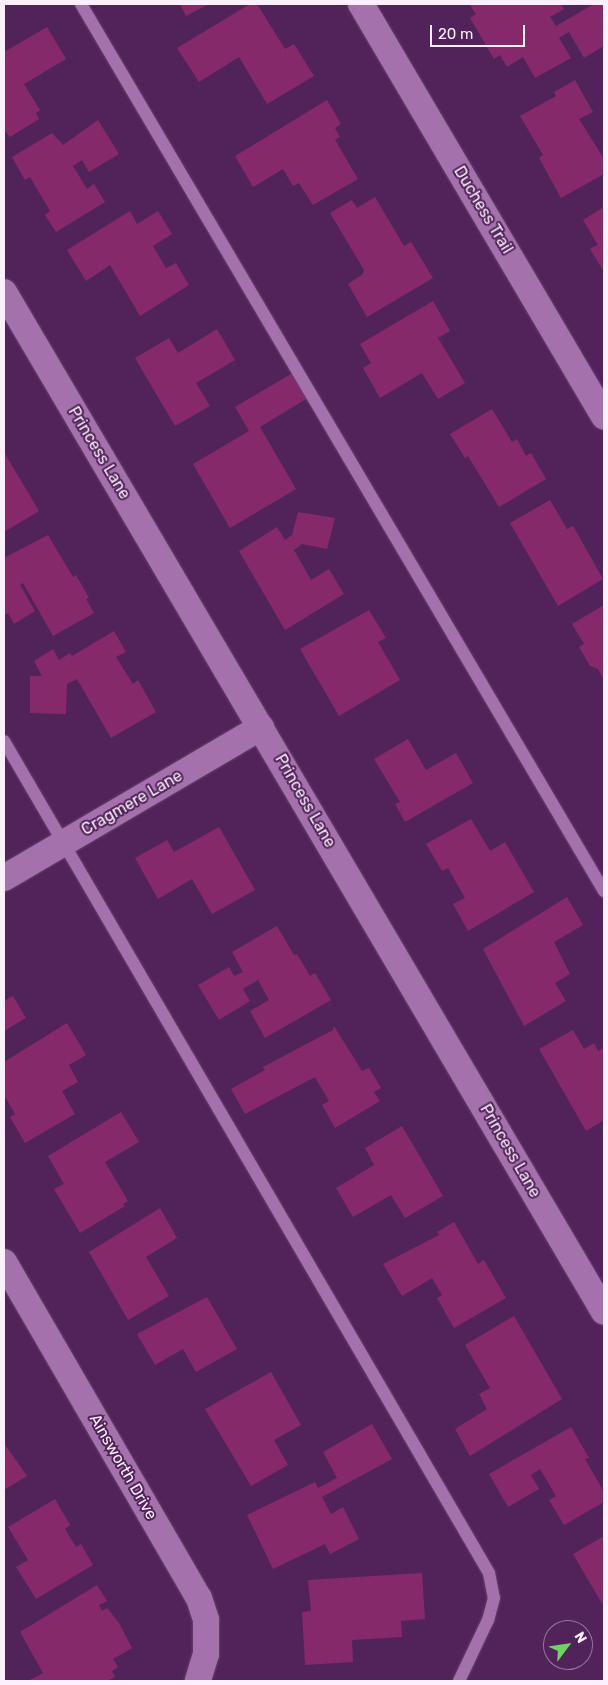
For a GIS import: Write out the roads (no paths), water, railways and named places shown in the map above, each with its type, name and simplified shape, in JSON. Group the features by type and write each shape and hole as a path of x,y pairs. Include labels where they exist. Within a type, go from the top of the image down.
{"street":[{"name":"Duchess Trail","path":"361,4 604,417"},
{"name":"Princess Lane","path":"4,292 604,1312"},
{"name":"Cragmere Lane","path":"4,878 261,727"},
{"name":"Ainsworth Drive","path":"4,1262 198,1598 206,1620 206,1654 198,1681"}],"lane":[{"path":"81,4 604,890"},
{"path":"4,742 489,1573 494,1598 488,1620 459,1681"}]}
